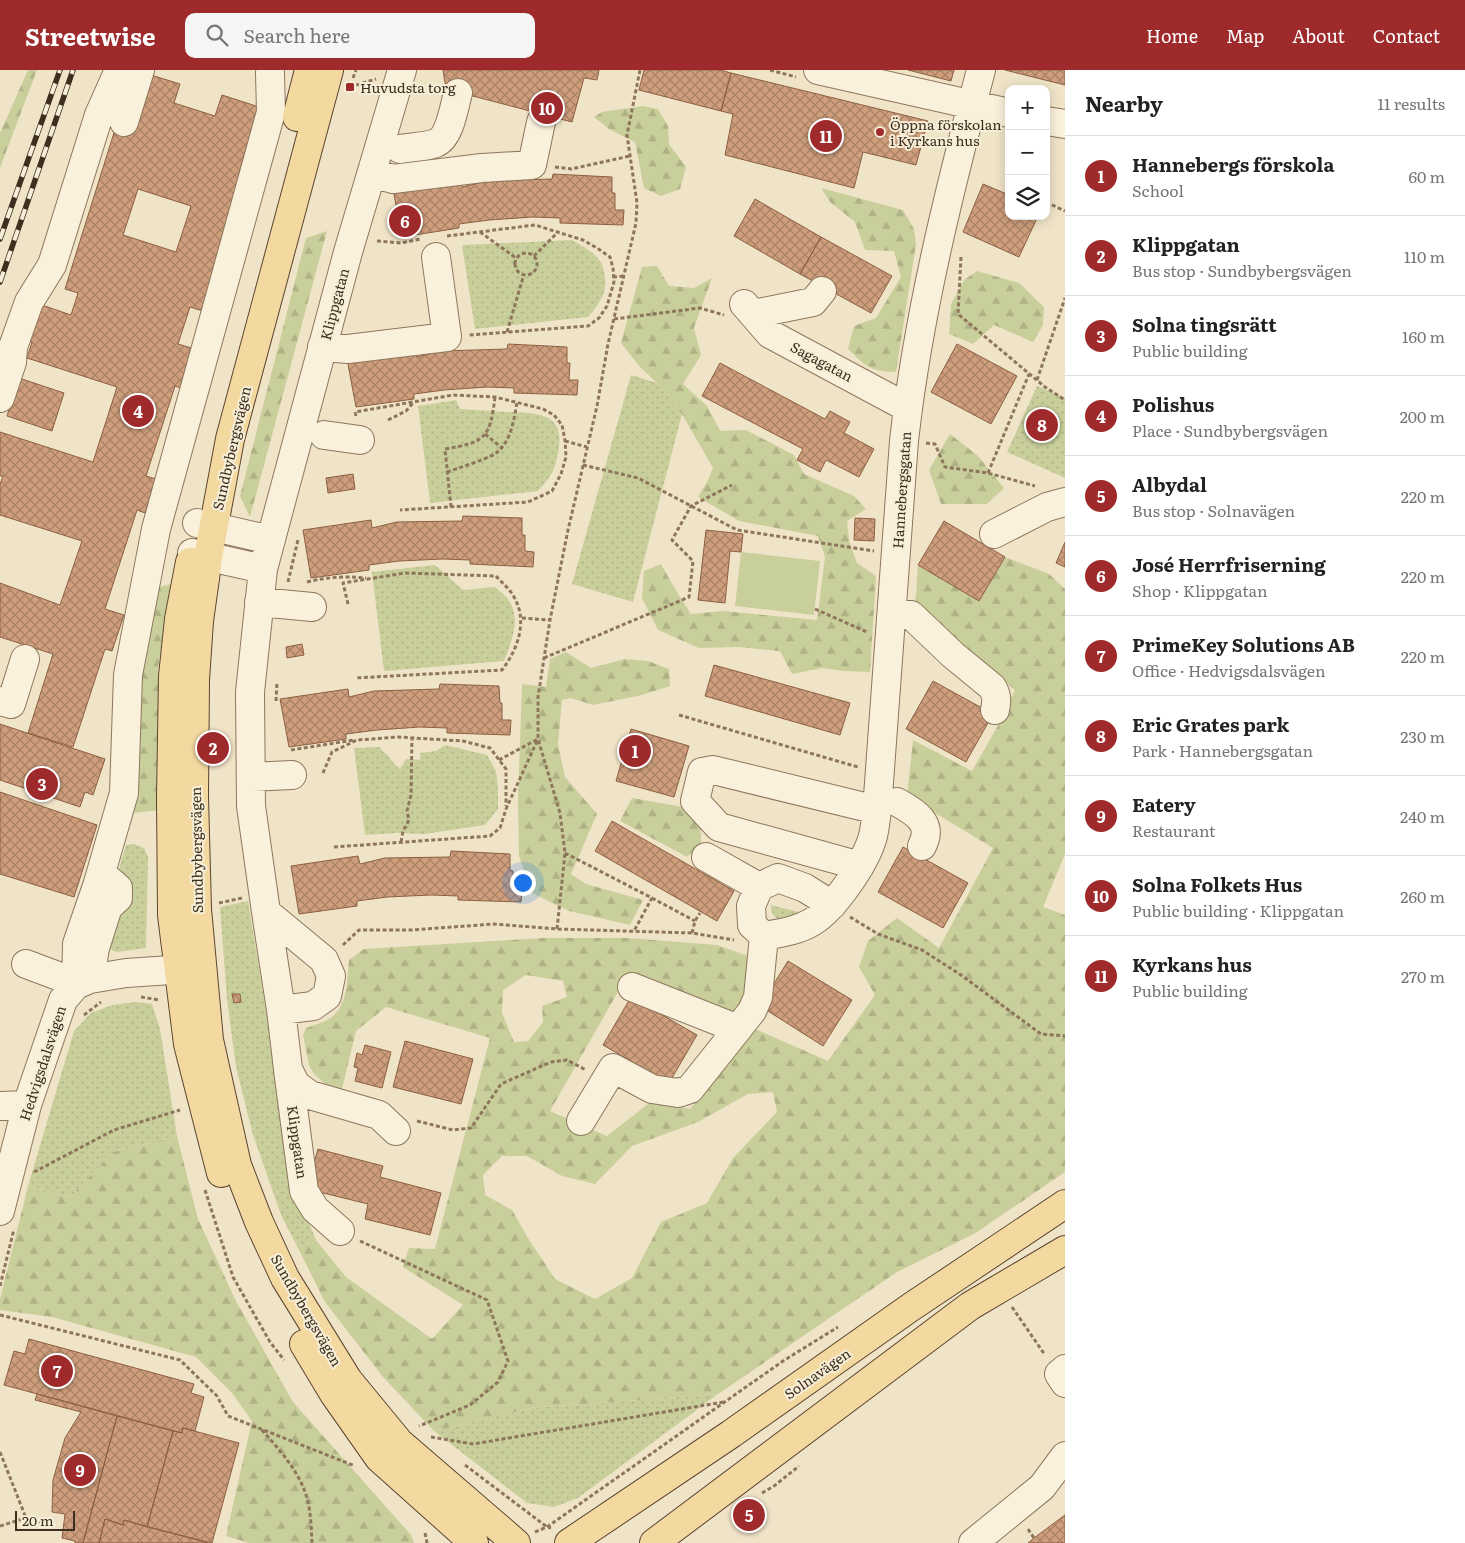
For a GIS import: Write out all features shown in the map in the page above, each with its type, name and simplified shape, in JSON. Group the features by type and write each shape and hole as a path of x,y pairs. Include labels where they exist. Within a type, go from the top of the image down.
{"main road":[{"name":"Sundbybergsvägen","path":"323,81 216,436 200,555 180,619 173,676 172,916 190,969 209,1040 238,1166 259,1222 285,1278 348,1380 399,1442 516,1543"},
{"name":"Sundbybergsvägen","path":"190,969 188,1044 219,1169 243,1231 271,1287 334,1394 380,1458 474,1543"},
{"name":"Solnavägen","path":"569,1543 731,1434 911,1307 1065,1204"},
{"path":"654,1543 970,1306 1065,1250"}],"street":[{"path":"0,398 12,362 13,348 29,302 52,265 100,115 119,70"},
{"path":"124,122 140,70"},
{"name":"Klippgatan","path":"340,1231 315,1209 304,1191 281,1010 258,904 251,806 250,692 263,569 348,252 402,70"},
{"path":"818,70 1005,112"},
{"name":"Hannebergsgatan","path":"764,936 788,932 839,910 887,806 892,613 908,408 919,335 939,238 981,70"},
{"path":"83,982 108,907 118,898 118,888 109,880 98,883 124,793 128,675 156,529 271,112 266,71 323,81"},
{"path":"400,149 434,144 442,139 448,130 458,93"},
{"path":"1050,121 1065,124"},
{"path":"372,173 393,179 482,168 532,165 541,122"},
{"path":"322,347 348,349 447,337 432,244"},
{"path":"741,311 813,302 822,291"},
{"name":"Sagagatan","path":"741,311 770,334 908,408"},
{"path":"324,435 360,440"},
{"path":"994,534 1047,506 1054,495"},
{"path":"205,525 271,540"},
{"path":"200,555 263,569"},
{"path":"260,602 311,594"},
{"path":"892,613 910,615 953,655 992,687 997,701 995,710"},
{"path":"0,701 11,704 25,659"},
{"path":"251,777 292,762"},
{"path":"860,866 719,827 695,801 702,772 713,770 914,811 926,827 927,834 922,846"},
{"path":"706,857 759,887"},
{"path":"581,1120 613,1068 652,1089 678,1093 690,1088 738,1029 752,1010 758,997 764,936 752,925 751,906 759,887 778,878 806,888 839,910"},
{"path":"258,904 324,960 331,976 327,996 313,1006 281,1010"},
{"path":"26,964 58,976 83,982 126,973 190,969"},
{"name":"Hedvigsdalsvägen","path":"4,1212 27,1105 63,1000 83,982"},
{"path":"632,987 738,1029"},
{"name":"Klippgatan","path":"288,1069 296,1085 310,1095 379,1115 408,1126"},
{"path":"0,1106 27,1105"},
{"path":"973,1543 1042,1487 1065,1456"}],"path":[{"path":"323,81 356,70"},
{"path":"557,929 565,853 560,814 538,739 538,697 550,620 636,223 637,203 627,135 640,70"},
{"path":"532,165 571,169 630,156"},
{"path":"1050,204 1065,211"},
{"path":"377,241 432,244 480,232 535,226 583,240 610,257 614,282 607,306 599,318 588,326 447,337"},
{"path":"480,232 516,258"},
{"path":"534,256 558,232"},
{"path":"526,253 534,256 537,263 532,273 524,274 516,270 516,258 520,254 526,253"},
{"path":"961,253 958,314 1029,374 1065,400"},
{"path":"508,332 524,274"},
{"path":"614,277 624,276"},
{"path":"1037,380 1065,298"},
{"path":"614,319 700,308 741,311"},
{"path":"988,473 1029,374"},
{"path":"355,412 453,395 495,397 543,409 554,415 562,426 566,457 561,474 552,491 528,502 400,510"},
{"path":"451,507 445,449 470,444 482,438 492,417 495,397"},
{"path":"388,420 406,411 414,402"},
{"path":"447,472 495,454 505,442 514,421 517,402"},
{"path":"485,434 501,447"},
{"path":"565,441 587,447"},
{"path":"583,465 638,478 737,530 876,551"},
{"path":"945,466 988,473 1054,495"},
{"path":"544,658 689,597 693,560 672,540 691,506 732,485"},
{"path":"348,604 343,583 405,572 496,576 514,596 522,618 517,644 512,657 502,670 355,678"},
{"path":"311,594 347,576 371,578"},
{"path":"815,609 871,634"},
{"path":"522,618 550,620"},
{"path":"679,715 860,768"},
{"path":"292,762 357,740 412,736 463,741 490,748 506,769 506,809"},
{"path":"401,842 403,831 409,820 407,811 411,796 412,736"},
{"path":"499,760 538,739"},
{"path":"334,847 490,836 500,828 506,809 538,739"},
{"path":"323,773 332,752 357,740"},
{"path":"565,853 695,921"},
{"path":"634,931 652,898"},
{"path":"213,904 258,904"},
{"path":"839,910 878,934 922,950 1041,1034 1065,1036"},
{"path":"692,933 695,921 700,913"},
{"path":"324,960 359,930 412,930 493,924 557,929 692,933 739,941 764,936"},
{"path":"132,997 160,1000"},
{"path":"81,1018 100,1002 108,1000"},
{"path":"408,1126 453,1130 471,1128 502,1084 538,1066 551,1062 567,1060 605,1080"},
{"path":"31,1166 28,1176 114,1130 180,1110"},
{"path":"0,1286 4,1212"},
{"path":"340,1231 487,1300 508,1361 498,1382 470,1405 419,1426"},
{"path":"1011,1306 1063,1375"},
{"path":"0,1315 180,1360 217,1396 228,1416 357,1467"},
{"path":"431,1437 473,1444 727,1401"},
{"path":"412,1420 438,1443"},
{"path":"262,1430 288,1461 304,1491 308,1502 312,1543"},
{"path":"0,1452 26,1518"},
{"path":"459,1461 546,1527"},
{"path":"0,1526 26,1518 50,1525"}],"green space":[{"path":"28,70 37,70 0,168 0,133"},
{"path":"643,106 658,109 668,126 669,144 686,167 680,189 661,196 644,188 635,142 609,129 594,117 602,112"},
{"path":"821,188 903,210 914,229 916,244 896,372 880,371 869,367 848,349 854,326 876,318 901,277 894,251 865,250 855,222 830,202"},
{"path":"327,231 250,517 240,496 306,238"},
{"path":"572,240 594,254 601,262 604,272 604,291 596,307 588,317 475,329 462,245"},
{"path":"657,266 669,286 694,288 712,278 694,328 701,355 683,384 707,406 720,431 746,430 794,455 804,474 854,496 866,509 847,521 849,541 857,563 876,576 870,672 822,668 792,674 780,651 737,647 699,648 658,630 642,598 644,571 661,564 691,614 723,611 817,620 825,557 818,536 739,521 698,497 713,468 682,414 621,343 642,267"},
{"path":"977,271 1019,283 1044,307 1043,325 1033,342 994,325 973,344 949,334 951,304 964,280"},
{"path":"631,375 657,383 682,414 633,602 572,584"},
{"path":"1037,386 1065,398 1065,478 1007,452"},
{"path":"456,400 460,409 535,414 551,420 556,426 559,435 558,454 553,471 538,491 430,503 418,406"},
{"path":"950,434 977,455 1004,488 987,504 941,504 929,470"},
{"path":"741,552 820,561 814,615 735,606"},
{"path":"1005,557 1049,574 1065,589 1065,854 1043,907 1065,915 1065,1172 974,1234 897,1272 718,1394 531,1408 434,1431 383,1377 325,1302 298,1248 316,1240 346,1277 432,1339 463,1305 403,1267 409,1248 435,1249 490,1038 386,1007 356,1031 341,1093 324,1083 314,1074 309,1065 303,1035 306,1028 329,1019 340,1008 347,985 349,960 364,949 543,938 628,938 717,945 751,957 747,1000 736,1016 627,976 550,1111 607,1136 652,1101 690,1109 755,1029 828,1061 875,995 859,967 868,941 897,918 939,948 993,848 907,796 913,740 972,771 1000,722 1015,690 915,608 918,565 979,601","holes":["526,975 563,981 567,997 542,1006 543,1022 528,1041 514,1042 502,1013 503,990","773,1092 777,1112 733,1158 707,1203 661,1222 632,1278 595,1299 555,1279 512,1210 485,1195 483,1175 502,1156 527,1156 562,1176 595,1184 632,1146 698,1122 748,1094"]},
{"path":"435,565 463,590 495,587 507,598 512,605 515,621 510,645 504,661 384,671 372,572"},
{"path":"171,584 158,668 161,810 124,814 132,674 156,588"},
{"path":"566,652 591,668 625,659 648,661 669,669 670,686 642,695 593,705 571,698 562,700 558,744 565,777 597,814 571,874 586,884 643,900 630,925 569,911 532,893 519,856 518,801 522,684 546,687 550,659"},
{"path":"445,745 487,755 496,771 498,809 485,825 424,834 365,835 354,748 380,747 400,769 406,759 420,760 420,753 436,751"},
{"path":"632,798 683,807 701,824 701,844 687,857 620,821"},
{"path":"134,844 144,848 148,857 146,948 117,952 106,948 117,876 126,845"},
{"path":"248,901 296,1193 316,1240 298,1248 281,1215 253,1135 236,1067 227,999 220,907"},
{"path":"771,905 806,914 781,922 773,915"},
{"path":"136,1002 152,1004 160,1029 177,1136 113,1152 70,1197 28,1186 74,1031 91,1013 112,1005"},
{"path":"177,1136 198,1219 236,1301 293,1402 411,1535 414,1543 249,1543 226,1536 252,1421 232,1393 196,1357 52,1317 0,1310 0,1299 28,1186 70,1197 113,1152"},
{"path":"718,1394 578,1498 554,1507 527,1503 434,1431 531,1408"}],"building":[{"path":"443,70 599,70 597,80 584,78 572,122 446,89"},
{"path":"644,70 721,70 731,73 721,111 639,90"},
{"path":"908,70 954,70 951,81"},
{"path":"1005,70 1065,70 1065,85"},
{"path":"731,73 928,121 916,165 863,152 854,188 725,155 733,114 721,111"},
{"path":"151,75 180,84 174,103 215,116 222,95 259,107 241,166 247,168 206,312 190,307 178,344 198,350 186,390 175,386 146,476 156,479 145,513 137,510 105,609 124,615 112,651 105,649 73,747 28,733 53,654 0,637 0,583 60,605 82,541 0,515 0,484 3,476 0,476 0,432 93,462 117,387 27,358 32,342 24,340 36,303 71,315 78,293 65,289 118,120","holes":["138,189 191,206 176,252 123,235"]},
{"path":"553,174 612,177 612,193 615,193 615,210 624,210 623,225 560,223 560,218 533,217 459,224 459,228 402,237 393,189 461,179 462,187 487,181 552,179"},
{"path":"983,184 1005,193 1005,220 1036,220 1019,257 963,232"},
{"path":"755,199 821,237 800,274 734,236"},
{"path":"821,237 892,276 871,313 800,274"},
{"path":"508,344 567,347 567,363 570,363 569,380 578,380 577,395 514,393 514,388 487,387 414,394 414,399 356,407 347,359 415,349 417,357 441,351 507,349"},
{"path":"957,344 1017,376 991,424 931,392"},
{"path":"720,363 825,419 830,411 850,422 844,433 874,449 859,477 826,460 820,472 797,460 803,449 702,396"},
{"path":"19,378 64,393 52,431 7,416"},
{"path":"353,474 355,489 328,493 326,478"},
{"path":"463,516 522,518 522,535 525,535 525,551 534,552 533,567 470,564 470,560 399,561 369,565 369,570 311,578 303,530 371,520 372,528 397,522 462,521"},
{"path":"855,518 875,519 874,541 854,540"},
{"path":"944,521 1005,557 979,601 918,565"},
{"path":"706,530 743,534 741,552 730,551 725,603 698,600"},
{"path":"1065,542 1065,567 1056,563"},
{"path":"302,644 304,655 287,658 286,647"},
{"path":"714,665 850,703 840,735 705,696"},
{"path":"933,681 993,714 966,762 906,729"},
{"path":"440,684 499,686 502,720 511,720 510,735 447,733 447,728 420,727 346,734 346,739 289,747 280,699 348,689 349,697 374,691 439,689"},
{"path":"0,724 105,759 93,795 85,792 80,807 0,780"},
{"path":"631,729 689,746 674,797 616,781"},
{"path":"0,792 97,825 74,897 0,874"},
{"path":"612,821 734,891 717,921 595,851"},
{"path":"903,847 968,883 943,928 878,892"},
{"path":"451,851 510,854 513,887 522,887 521,902 458,900 458,896 387,897 357,901 357,906 299,914 291,866 358,856 360,864 385,858 450,857"},
{"path":"788,961 852,1000 823,1046 760,1006"},
{"path":"232,994 240,994 241,1002 234,1003"},
{"path":"631,997 697,1035 669,1083 603,1045"},
{"path":"405,1041 473,1059 461,1104 393,1087"},
{"path":"365,1045 391,1052 382,1088 355,1081 358,1068 354,1067 357,1053 362,1055"},
{"path":"318,1149 383,1166 380,1177 441,1193 430,1235 365,1219 368,1204 307,1189"},
{"path":"29,1339 194,1384 191,1393 204,1397 195,1431 183,1428 182,1433 4,1385 14,1351 25,1354"},
{"path":"37,1394 117,1416 83,1543 75,1543 75,1541 62,1538 65,1514 52,1512 53,1480 65,1438 81,1412 35,1400"},
{"path":"117,1416 173,1431 147,1527 124,1520 123,1525 105,1519 99,1543 83,1543"},
{"path":"183,1428 239,1443 212,1543 147,1527 173,1431 182,1433"},
{"path":"1065,1515 1065,1543 1028,1543 1034,1538"},
{"path":"105,1519 123,1525 124,1520 208,1543 99,1543"}],"railway":[{"path":"0,239 60,70"},
{"path":"0,282 73,70"}],"place":[{"name":"Huvudsta torg","path":"350,87"},
{"name":"Solna Folkets Hus","path":"547,108"},
{"name":"Öppna förskolan i Kyrkans hus","path":"880,132"},
{"name":"Kyrkans hus","path":"826,136"},
{"name":"José Herrfriserning","path":"405,221"},
{"name":"Polishus","path":"138,411"},
{"name":"Eric Grates park","path":"1042,425"},
{"name":"Klippgatan","path":"213,748"},
{"name":"Hannebergs förskola","path":"635,751"},
{"name":"Solna tingsrätt","path":"42,784"},
{"name":"PrimeKey Solutions AB","path":"57,1371"},
{"name":"Eatery","path":"80,1470"},
{"name":"Albydal","path":"749,1515"}]}
